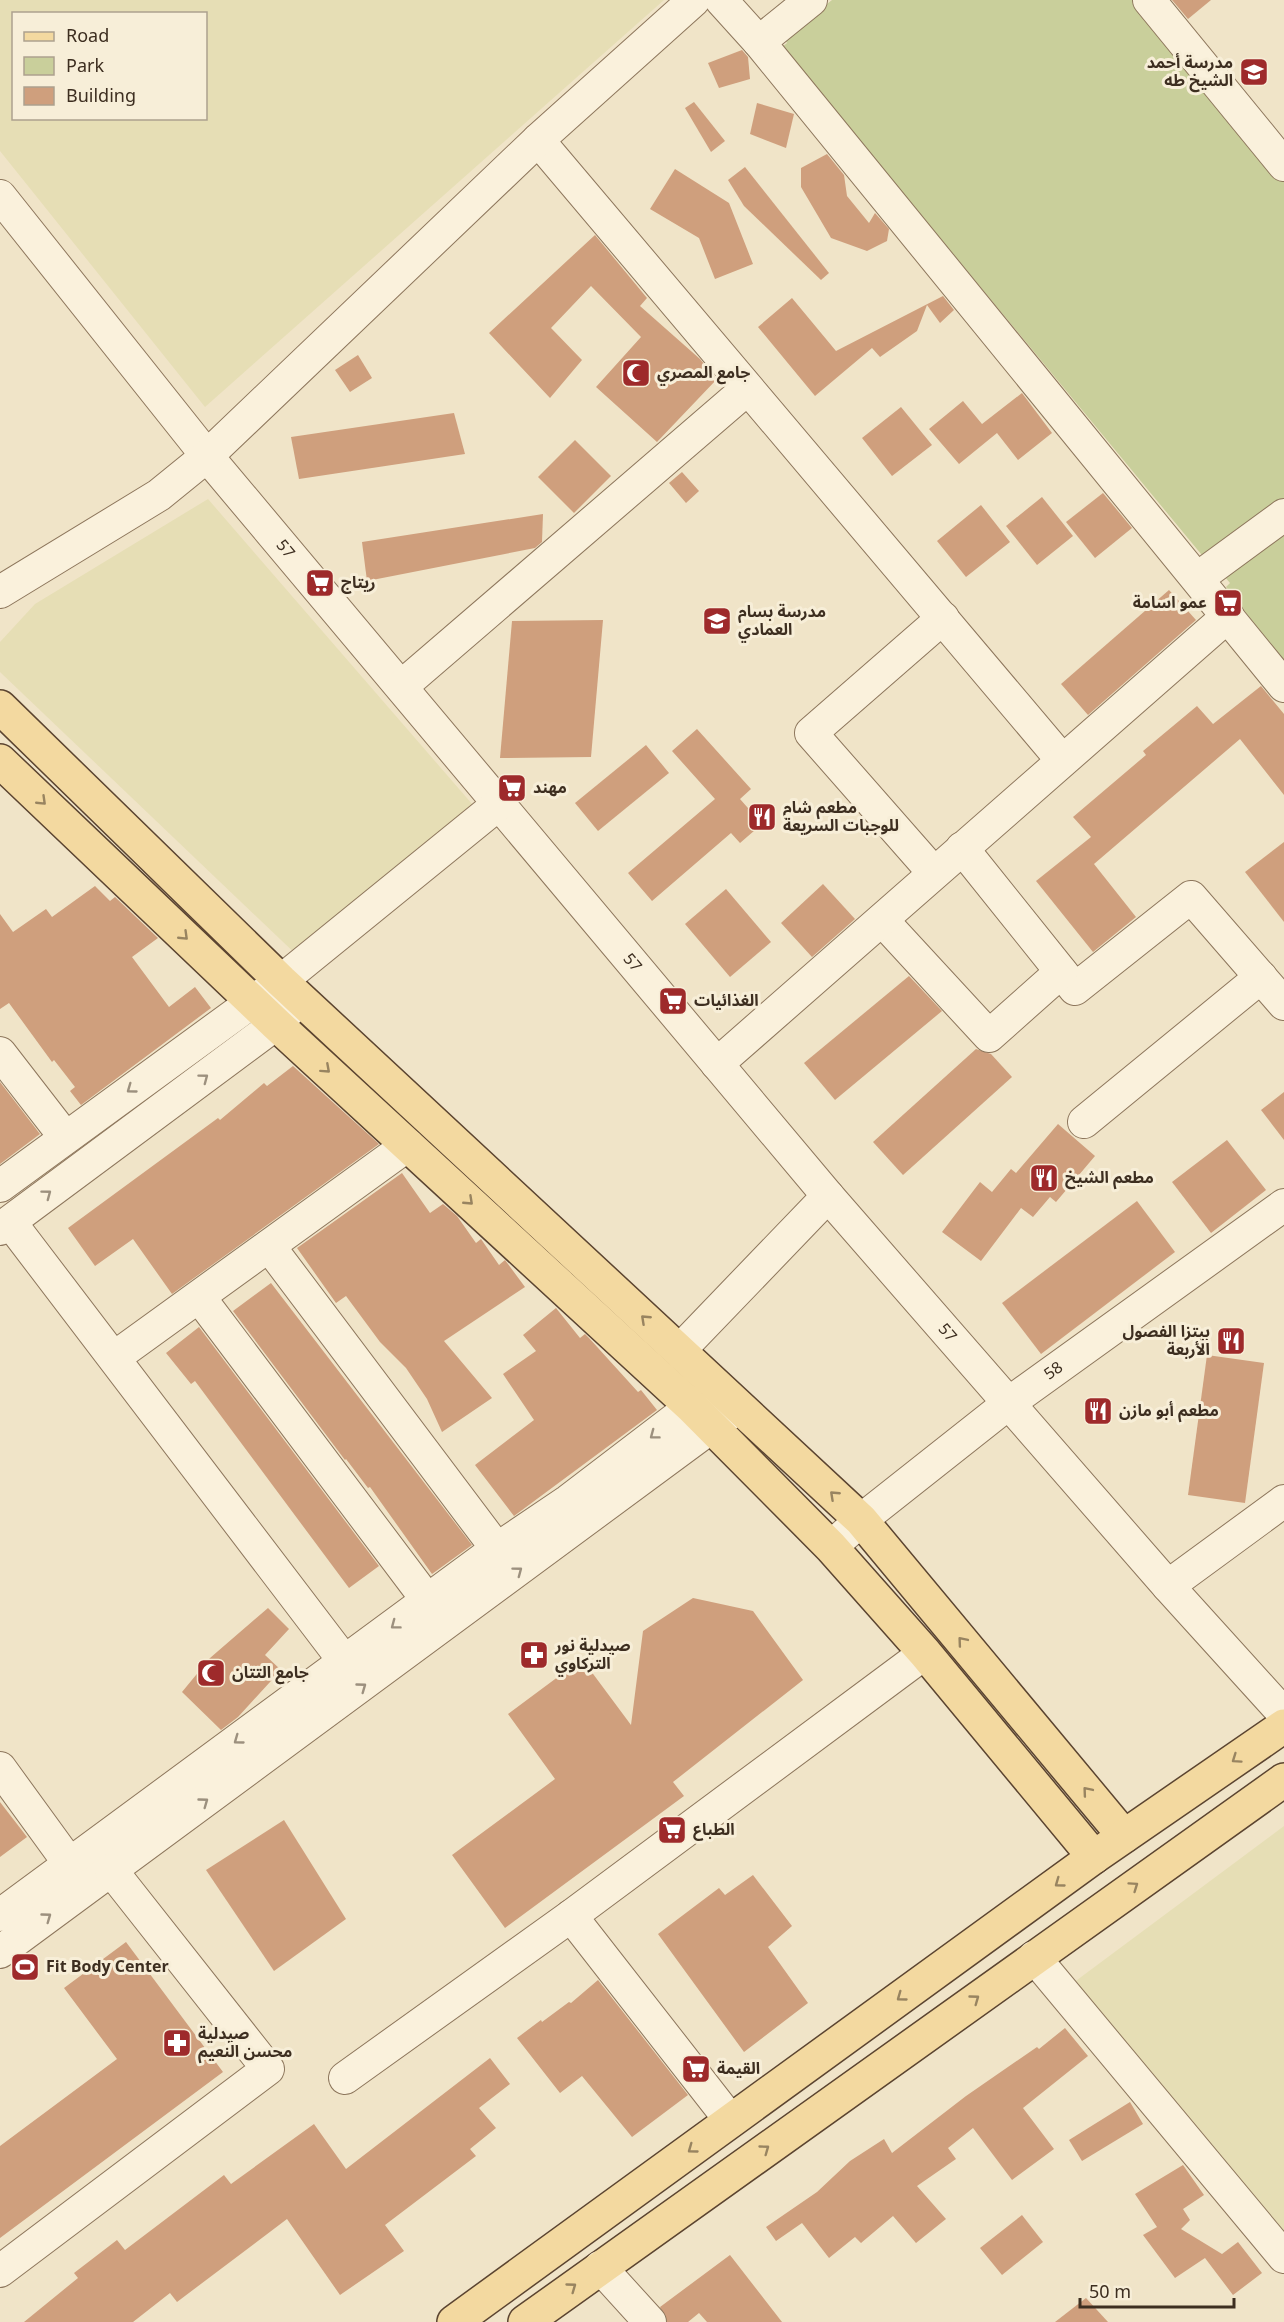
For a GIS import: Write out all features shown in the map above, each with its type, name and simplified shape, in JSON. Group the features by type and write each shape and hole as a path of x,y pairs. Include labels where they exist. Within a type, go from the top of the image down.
{"main road":[{"path":"0,707 291,989 861,1520 1124,1836"},
{"path":"0,761 276,1024 701,1418 831,1547 925,1653 1094,1857"},
{"path":"454,2322 1094,1857 1284,1726"},
{"path":"525,2322 1034,1956 1284,1780"}],"street":[{"path":"0,591 159,495 207,456 538,140 694,0"},
{"path":"721,0 759,42 1284,686"},
{"path":"759,42 811,0"},
{"path":"1149,0 1284,165"},
{"path":"538,140 1062,760"},
{"name":"57","path":"0,196 207,456 828,1196 1168,1586 1284,1714"},
{"path":"402,686 747,389"},
{"path":"1198,578 1284,515"},
{"path":"717,1064 1228,616"},
{"path":"934,873 811,733 943,618"},
{"path":"0,1186 252,1001 291,989 500,803"},
{"path":"962,848 1075,989 1191,897 1284,1004"},
{"path":"882,920 988,1036 1061,972"},
{"path":"1083,1122 1261,977"},
{"path":"291,989 276,1024 5,1226 115,1357 345,1662"},
{"path":"0,1053 65,1137"},
{"path":"115,1357 201,1298 408,1145"},
{"path":"679,1351 828,1196"},
{"name":"58","path":"831,1547 861,1520 1009,1403 1284,1205"},
{"path":"269,1246 497,1549"},
{"path":"201,1298 428,1601"},
{"path":"0,1952 111,1870 728,1397"},
{"path":"0,1915 497,1549 567,1501 701,1418"},
{"path":"1168,1586 1284,1501"},
{"path":"345,2078 571,1916 925,1653"},
{"path":"0,1768 69,1863"},
{"path":"0,2271 268,2069 111,1870"},
{"path":"571,1916 731,2121"},
{"path":"1034,1956 1284,2257"},
{"path":"600,2267 650,2322"}],"shaded area":[{"path":"0,0 664,0 205,407 0,151"},
{"path":"208,499 479,812 302,960 0,672 0,642 35,604"},
{"path":"1284,1826 1284,2240 1073,1983"}],"green space":[{"path":"832,0 1147,0 1284,170 1284,502 1206,560 782,47 787,43 784,38"},
{"path":"1284,527 1284,662 1226,587 1230,583 1219,570"}],"building":[{"path":"1172,0 1211,0 1188,19"},
{"path":"742,50 748,57 750,79 719,88 708,63"},
{"path":"694,102 725,141 711,152 685,108"},
{"path":"757,103 794,114 786,148 750,134"},
{"path":"827,154 844,175 847,196 869,223 875,213 889,229 887,241 867,251 831,238 801,187 801,168"},
{"path":"745,167 829,273 821,280 744,206 728,180"},
{"path":"675,169 729,203 753,264 715,279 699,238 650,209"},
{"path":"595,235 647,298 640,306 700,359 717,379 657,442 596,387 641,337 591,286 551,328 582,360 550,398 489,333"},
{"path":"943,296 954,310 940,323 927,305 917,331 880,357 872,348 815,396 758,327 792,298 836,351"},
{"path":"358,355 372,378 350,392 335,370"},
{"path":"1022,393 1052,433 1018,460 997,433 959,464 929,429 963,401 982,424"},
{"path":"901,407 932,445 892,476 862,438"},
{"path":"454,413 465,454 299,479 291,437"},
{"path":"575,440 611,476 574,513 538,477"},
{"path":"682,472 699,491 686,503 669,483"},
{"path":"1103,493 1132,528 1095,558 1066,522"},
{"path":"1042,497 1073,536 1037,565 1006,526"},
{"path":"981,505 1010,542 966,577 937,541"},
{"path":"543,514 542,542 535,548 367,581 362,542"},
{"path":"1169,590 1196,620 1088,715 1061,684"},
{"path":"603,620 591,757 500,758 512,621"},
{"path":"1261,686 1284,714 1284,795 1240,739 1094,864 1136,917 1093,952 1036,881 1091,837 1073,817 1146,755 1143,751 1197,706 1213,724"},
{"path":"697,729 751,789 740,799 762,824 740,843 731,833 652,901 628,873 715,799 672,751"},
{"path":"646,745 669,773 598,831 575,803"},
{"path":"1284,842 1284,922 1245,872"},
{"path":"823,884 855,919 812,957 781,923"},
{"path":"95,886 110,901 115,897 158,938 132,957 169,1007 195,987 211,1008 81,1105 70,1091 75,1087 54,1060 52,1062 9,1003 0,1009 0,914 13,932 46,909 52,917"},
{"path":"726,889 771,942 730,977 685,924"},
{"path":"909,976 942,1011 835,1100 804,1063"},
{"path":"976,1049 991,1054 1012,1077 903,1175 873,1142"},
{"path":"293,1066 379,1144 172,1294 133,1239 95,1266 68,1228 218,1118 220,1120 264,1083 267,1086"},
{"path":"0,1082 40,1134 0,1164"},
{"path":"1284,1092 1284,1140 1261,1110"},
{"path":"1058,1124 1095,1156 1056,1202 1050,1197 1033,1217 1021,1208 981,1261 942,1232 980,1182 992,1192 1011,1169 1016,1173"},
{"path":"1227,1140 1266,1190 1211,1233 1172,1182"},
{"path":"402,1173 430,1213 443,1204 457,1216 476,1243 481,1239 499,1265 505,1260 525,1287 444,1341 492,1398 442,1432 427,1399 406,1368 380,1342 346,1296 336,1303 297,1248"},
{"path":"1137,1201 1175,1252 1041,1354 1002,1303"},
{"path":"271,1283 472,1545 432,1574 370,1487 368,1488 345,1460 233,1311"},
{"path":"556,1308 580,1338 585,1334 638,1392 641,1390 657,1410 514,1516 475,1465 534,1420 503,1374 536,1351 523,1335"},
{"path":"199,1327 379,1566 349,1588 195,1381 191,1384 166,1353"},
{"path":"1207,1355 1264,1363 1245,1503 1188,1495"},
{"path":"693,1598 753,1611 803,1680 673,1782 684,1796 505,1928 452,1855 555,1779 508,1714 582,1659 631,1725 643,1631"},
{"path":"268,1608 289,1629 265,1655 281,1670 238,1717 221,1730 182,1692 210,1658"},
{"path":"0,1802 27,1837 0,1857"},
{"path":"284,1820 346,1919 274,1971 206,1870"},
{"path":"753,1875 792,1926 768,1947 808,2003 744,2052 658,1934 719,1888 725,1895"},
{"path":"126,1942 223,2072 0,2238 0,2146 117,2059 64,1988"},
{"path":"598,1980 688,2095 632,2137 582,2076 560,2093 517,2038 541,2020 542,2022 569,2002 571,2003"},
{"path":"1065,2028 1088,2056 1023,2108 1054,2149 1012,2180 973,2128 948,2148 956,2159 917,2186 946,2219 916,2243 893,2216 861,2243 855,2237 829,2258 802,2223 776,2241 766,2227 817,2192 850,2161 884,2139 892,2153 966,2096 1037,2047 1039,2049"},
{"path":"490,2058 510,2084 479,2108 496,2128 470,2149 476,2156 385,2225 404,2251 340,2295 287,2219 177,2302 170,2293 133,2322 24,2322 78,2278 74,2273 117,2240 125,2250 224,2175 231,2184 314,2124 346,2169"},
{"path":"1130,2102 1143,2124 1082,2161 1069,2140"},
{"path":"1183,2165 1204,2195 1183,2209 1190,2220 1181,2229 1222,2254 1238,2242 1262,2273 1233,2295 1205,2258 1175,2278 1143,2235 1157,2227 1135,2194"},
{"path":"1022,2215 1043,2242 1002,2275 980,2248"},
{"path":"730,2255 782,2322 707,2322 699,2313 688,2322 667,2322 660,2307"},
{"path":"1086,2298 1108,2322 1055,2322"}],"place":[{"name":"مدرسة أحمد الشيخ طه","path":"1254,72"},
{"name":"جامع المصري","path":"636,373"},
{"name":"ريتاج","path":"320,583"},
{"name":"عمو اسامة","path":"1228,603"},
{"name":"مدرسة بسام العمادي","path":"717,621"},
{"name":"مهند","path":"512,788"},
{"name":"مطعم شام للوجبات السريعة","path":"762,817"},
{"name":"الغذائيات","path":"673,1001"},
{"name":"مطعم الشيخ","path":"1044,1178"},
{"name":"بيتزا الفصول الأربعة","path":"1231,1341"},
{"name":"مطعم أبو مازن","path":"1098,1411"},
{"name":"صيدلية نور التركاوي","path":"534,1655"},
{"name":"جامع التتان","path":"211,1673"},
{"name":"الطباع","path":"672,1830"},
{"name":"Fit Body Center","path":"25,1967"},
{"name":"صيدلية محسن النعيم","path":"177,2043"},
{"name":"القيمة","path":"696,2069"}]}
